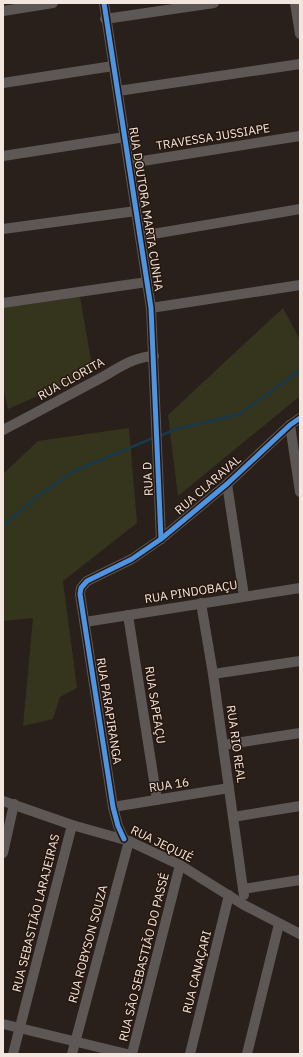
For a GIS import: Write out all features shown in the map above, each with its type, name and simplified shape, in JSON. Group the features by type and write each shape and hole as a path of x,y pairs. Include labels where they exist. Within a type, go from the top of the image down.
{"street":[{"path":"3,11 53,3"},
{"name":"RUA DOUTORA MARTA CUNHA","path":"104,3 113,66 130,163 151,308 156,419"},
{"path":"106,19 214,3"},
{"path":"295,3 300,34"},
{"path":"118,91 300,64"},
{"path":"3,83 113,66"},
{"name":"TRAVESSA JUSSIAPE","path":"130,163 300,136"},
{"path":"3,156 125,137"},
{"path":"141,236 300,209"},
{"path":"3,229 136,211"},
{"path":"3,303 147,282"},
{"path":"151,308 300,285"},
{"name":"RUA CLORITA","path":"4,426 103,377 124,364 139,358 154,356"},
{"name":"RUA CLARAVAL","path":"83,585 132,559 161,539 227,484 290,425 300,418"},
{"name":"RUA D","path":"156,419 161,539"},
{"path":"290,425 300,492"},
{"path":"227,484 244,596"},
{"name":"RUA PARAPIRANGA","path":"83,585 80,594 113,807 118,826 127,840"},
{"name":"RUA PINDOBAÇU","path":"85,622 300,588"},
{"name":"RUA RIO REAL","path":"201,603 213,674 244,905"},
{"name":"RUA SAPEAÇU","path":"128,615 157,800"},
{"path":"213,674 300,661"},
{"path":"223,745 300,733"},
{"name":"RUA 16","path":"113,807 229,788"},
{"name":"RUA JEQUIÉ","path":"3,801 72,825 127,840 180,866 244,905 300,934"},
{"path":"3,853 14,804"},
{"path":"233,817 300,806"},
{"name":"RUA SEBASTIÃO LARAJEIRAS","path":"13,1054 72,825"},
{"name":"RUA ROBYSON SOUZA","path":"72,1054 127,840"},
{"name":"RUA SÃO SEBASTIÃO DO PASSÉ","path":"132,1054 180,866"},
{"path":"243,889 300,880"},
{"name":"RUA CANAÇARI","path":"190,1054 228,895"},
{"path":"247,1054 280,924"},
{"path":"3,1024 127,1054"}],"green space":[{"path":"80,297 93,372 8,409 3,386 3,308"},
{"path":"283,308 300,340 300,396 178,496 168,415"},
{"path":"129,428 137,523 63,581 77,688 60,697 53,719 23,726 33,618 3,621 3,474 38,441"}],"waterway":[{"path":"160,436 176,429 240,414 300,370"},
{"path":"3,526 39,495 72,472 153,438"}],"cycle path":[{"path":"104,3 151,308 161,539"},
{"path":"124,839 118,826 113,807 80,594 81,588 87,581 132,559 161,539 227,484 290,425 300,418"}]}
